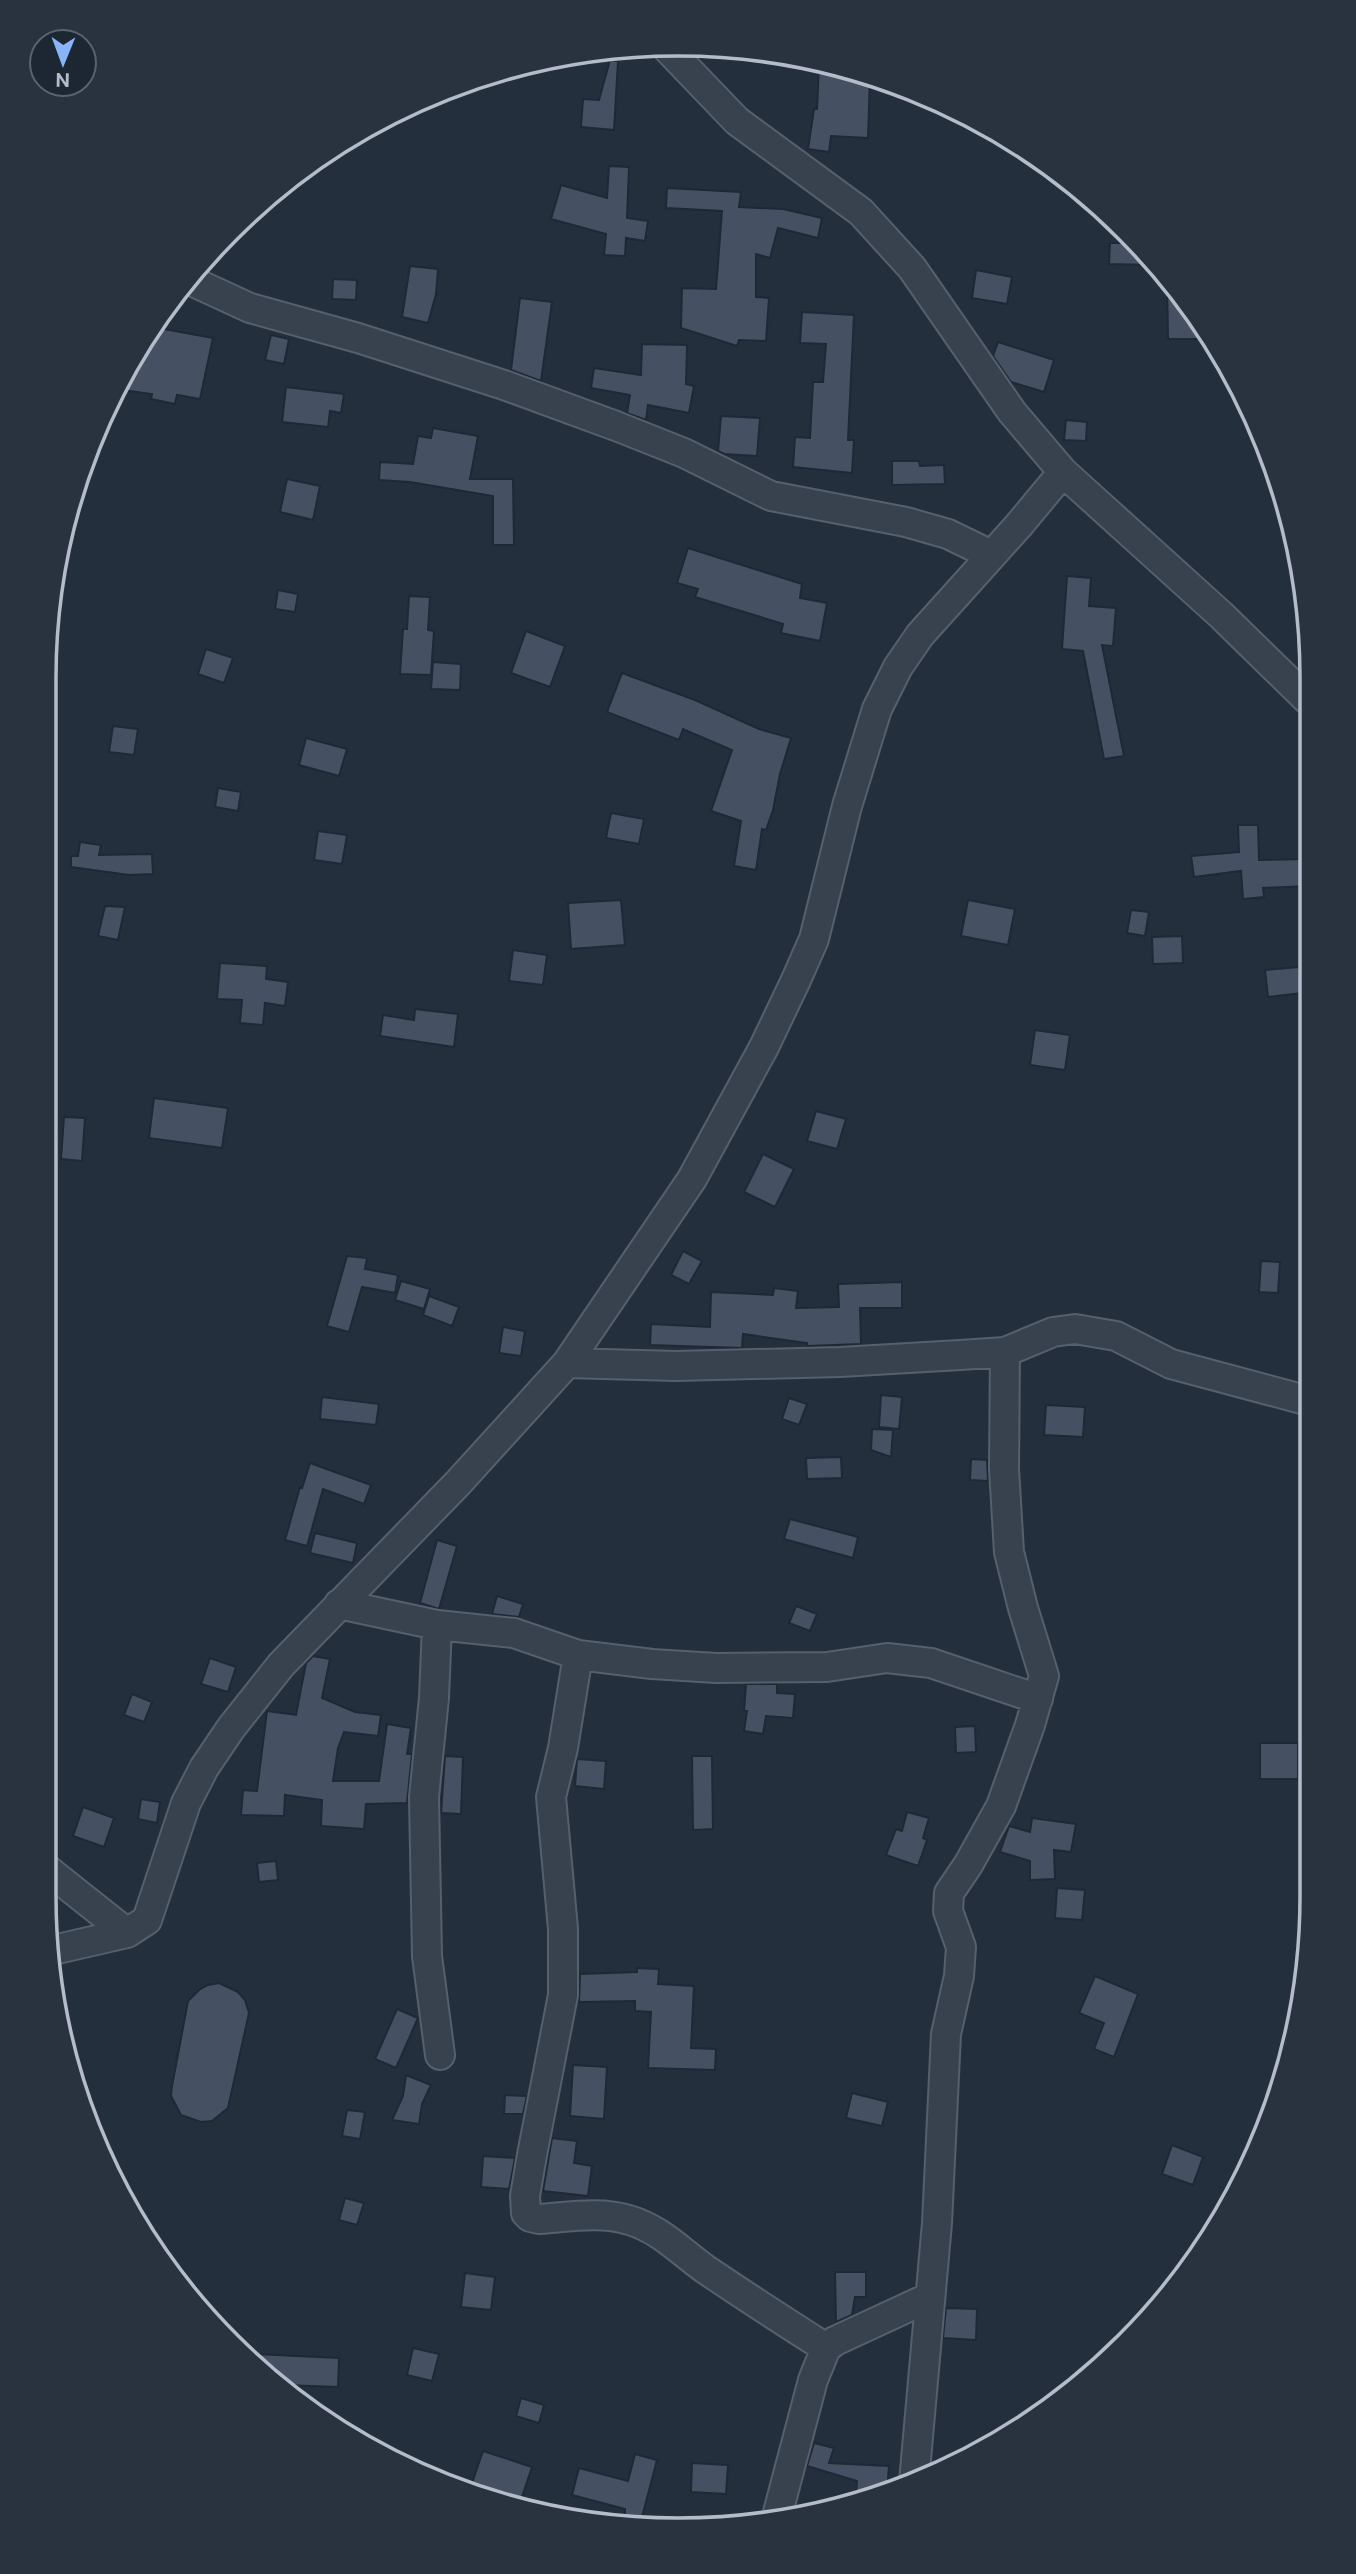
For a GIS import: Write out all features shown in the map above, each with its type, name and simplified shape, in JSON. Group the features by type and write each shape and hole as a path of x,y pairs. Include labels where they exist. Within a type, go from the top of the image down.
{"street":[{"path":"675,56 737,121 861,212 912,268 1012,412 1063,472 1221,615 1300,692"},
{"path":"197,284 250,308 372,342 504,385 616,426 684,453 771,496 906,522 948,534 991,555"},
{"path":"58,1949 127,1933 147,1920 186,1803 204,1768 231,1728 281,1665 458,1483 567,1363 692,1179 764,1047 796,980 814,939 847,806 877,709 898,667 920,635 1063,472"},
{"path":"567,1363 676,1366 840,1362 1005,1352 1053,1332 1075,1329 1116,1336 1171,1364 1300,1399"},
{"path":"915,2471 937,2222 946,2034 960,1966 961,1947 948,1911 949,1893 1001,1806 1044,1676 1009,1552 1004,1469 1005,1352"},
{"path":"339,1604 437,1625 514,1633 578,1655 652,1664 716,1668 827,1667 887,1658 931,1663 1038,1699"},
{"path":"437,1625 434,1698 424,1797 427,1955 440,2055"},
{"path":"578,1655 563,1748 551,1797 563,1929 563,1995 525,2196 526,2213 539,2219 610,2217 629,2220 662,2234 692,2259 758,2305 826,2348"},
{"path":"56,1877 127,1933"},
{"path":"779,2510 813,2380 826,2348 835,2341 930,2297"}],"building":[{"path":"610,60 618,61 614,130 581,127 583,99 599,100"},
{"path":"819,72 870,86 868,138 831,136 829,152 808,149 814,109 817,109"},
{"path":"609,166 629,167 627,218 648,221 645,241 626,238 625,256 604,255 606,234 551,219 561,185 607,198"},
{"path":"667,188 741,192 739,207 783,209 822,218 818,238 778,228 770,258 756,254 756,297 769,298 766,341 739,340 737,346 681,328 682,288 716,289 722,211 666,208"},
{"path":"1110,243 1123,243 1143,265 1109,264"},
{"path":"410,266 438,269 436,294 428,323 402,317"},
{"path":"976,270 1012,277 1007,304 972,298"},
{"path":"333,279 357,280 356,300 332,299"},
{"path":"1167,294 1199,339 1168,339"},
{"path":"520,298 552,302 541,381 511,370"},
{"path":"802,312 854,315 848,440 854,440 852,473 793,467 795,437 810,438 813,382 823,382 826,344 800,343"},
{"path":"163,329 213,338 200,399 177,395 175,404 151,399 152,394 127,391"},
{"path":"271,335 289,339 284,364 265,360"},
{"path":"998,342 1054,360 1044,392 1011,382 993,356"},
{"path":"642,344 687,345 686,384 694,386 689,413 648,405 646,420 627,413 630,395 591,388 594,368 641,375"},
{"path":"286,387 344,394 341,413 330,411 328,427 282,422"},
{"path":"721,416 760,418 757,456 724,454 718,451"},
{"path":"1066,420 1087,422 1086,441 1064,440"},
{"path":"433,428 478,436 470,479 513,479 514,545 493,545 493,496 410,482 379,480 380,462 413,464 418,436 431,438"},
{"path":"892,461 919,461 920,466 944,465 945,484 892,485"},
{"path":"287,479 320,486 313,520 280,512"},
{"path":"688,548 802,584 800,598 827,603 820,641 781,633 783,624 695,597 698,589 677,583"},
{"path":"1067,576 1091,578 1089,606 1116,608 1113,646 1102,645 1124,756 1104,759 1083,651 1062,649"},
{"path":"278,590 298,594 295,612 275,609"},
{"path":"409,596 430,597 428,630 434,631 431,675 400,674 403,629 407,629"},
{"path":"526,631 565,646 550,687 511,673"},
{"path":"206,649 233,658 224,683 198,674"},
{"path":"433,662 461,664 460,690 431,689"},
{"path":"622,673 695,700 759,729 791,738 773,810 766,830 762,829 756,870 734,866 741,821 711,811 732,750 683,729 679,740 607,712"},
{"path":"113,726 138,729 134,755 109,752"},
{"path":"306,738 347,749 339,776 299,765"},
{"path":"218,788 241,792 238,811 215,807"},
{"path":"611,813 644,819 639,844 606,838"},
{"path":"1238,825 1258,825 1259,860 1300,859 1300,886 1263,888 1264,897 1243,899 1241,871 1194,877 1191,856 1239,852"},
{"path":"318,831 347,835 342,864 314,860"},
{"path":"80,842 101,845 99,855 152,854 153,874 129,875 71,867 71,856 78,856"},
{"path":"621,900 625,945 571,949 568,903"},
{"path":"968,900 1015,909 1008,945 961,936"},
{"path":"105,906 125,907 118,940 98,936"},
{"path":"1131,910 1149,912 1145,936 1127,933"},
{"path":"1182,936 1183,963 1153,964 1152,937"},
{"path":"513,950 547,955 543,985 509,981"},
{"path":"220,963 267,966 266,979 288,982 285,1006 265,1003 263,1025 240,1023 242,1000 217,999"},
{"path":"1299,967 1300,993 1268,997 1265,970"},
{"path":"415,1009 458,1014 454,1047 380,1036 383,1015 414,1020"},
{"path":"1035,1030 1070,1035 1065,1070 1030,1065"},
{"path":"154,1098 228,1108 222,1148 149,1138"},
{"path":"816,1111 846,1119 837,1149 807,1141"},
{"path":"64,1117 85,1118 82,1161 61,1159"},
{"path":"763,1154 794,1169 775,1207 744,1192"},
{"path":"683,1251 702,1261 689,1284 671,1275"},
{"path":"347,1256 367,1258 365,1269 398,1275 395,1293 362,1287 349,1332 327,1326"},
{"path":"1261,1261 1280,1262 1278,1293 1259,1292"},
{"path":"401,1281 430,1289 424,1309 395,1300"},
{"path":"902,1282 902,1308 860,1308 861,1344 807,1346 807,1343 743,1334 742,1348 650,1345 651,1324 710,1327 711,1292 773,1295 774,1288 798,1291 796,1308 839,1307 838,1284"},
{"path":"429,1296 459,1307 452,1326 423,1315"},
{"path":"503,1327 525,1331 521,1356 499,1353"},
{"path":"881,1395 902,1397 899,1429 879,1427"},
{"path":"322,1397 379,1404 376,1425 320,1419"},
{"path":"789,1398 807,1404 799,1425 782,1419"},
{"path":"1046,1405 1085,1407 1083,1437 1044,1435"},
{"path":"872,1429 893,1430 891,1457 871,1450"},
{"path":"841,1457 842,1478 807,1479 806,1458"},
{"path":"971,1459 987,1460 988,1481 970,1480"},
{"path":"310,1463 371,1485 364,1504 323,1489 307,1546 285,1540"},
{"path":"790,1519 858,1537 853,1558 784,1539"},
{"path":"315,1533 357,1543 353,1563 310,1553"},
{"path":"437,1540 457,1546 439,1609 420,1603"},
{"path":"497,1596 523,1604 519,1617 492,1614"},
{"path":"796,1606 817,1614 810,1631 789,1623"},
{"path":"313,1656 330,1659 322,1698 355,1712 381,1715 378,1736 344,1732 338,1748 333,1781 379,1781 387,1724 411,1728 407,1754 412,1754 407,1803 366,1804 364,1829 321,1826 322,1800 285,1795 284,1816 241,1815 243,1790 257,1791 267,1711 296,1715 306,1663"},
{"path":"210,1658 236,1667 228,1692 201,1684"},
{"path":"746,1684 777,1684 777,1693 795,1694 793,1718 766,1716 763,1734 744,1731 747,1711 744,1711"},
{"path":"132,1694 152,1702 144,1722 124,1715"},
{"path":"975,1726 976,1752 956,1753 955,1727"},
{"path":"1260,1743 1298,1743 1298,1779 1260,1779"},
{"path":"445,1756 463,1757 461,1814 441,1813"},
{"path":"692,1756 712,1756 713,1829 693,1830"},
{"path":"577,1759 606,1761 604,1789 575,1786"},
{"path":"141,1799 160,1802 157,1823 138,1819"},
{"path":"83,1807 114,1818 104,1847 73,1836"},
{"path":"907,1812 929,1818 923,1838 927,1840 918,1866 886,1855 896,1829 902,1831"},
{"path":"1032,1818 1076,1824 1071,1852 1054,1850 1055,1879 1030,1880 1030,1861 1000,1852 1009,1826 1030,1832"},
{"path":"276,1861 278,1880 259,1882 257,1863"},
{"path":"1057,1888 1085,1890 1082,1920 1055,1918"},
{"path":"637,1968 659,1969 658,1984 694,1986 691,2048 716,2049 715,2070 648,2068 651,2012 635,2011 635,2001 579,2002 580,1974 637,1972"},
{"path":"1095,1976 1138,1994 1114,2057 1094,2049 1104,2023 1079,2013"},
{"path":"219,1983 238,1992 245,2000 249,2013 228,2108 212,2121 201,2122 181,2115 171,2096 172,2086 188,2001 199,1990"},
{"path":"397,2009 418,2018 396,2068 375,2059"},
{"path":"573,2065 607,2067 604,2119 570,2116"},
{"path":"406,2075 431,2085 422,2104 419,2124 392,2120 403,2096"},
{"path":"852,2093 888,2102 882,2126 846,2118"},
{"path":"505,2095 527,2096 523,2114 504,2114"},
{"path":"347,2110 365,2112 360,2139 342,2136"},
{"path":"552,2138 577,2141 574,2163 592,2166 588,2196 543,2191"},
{"path":"1172,2145 1203,2157 1193,2185 1162,2174"},
{"path":"483,2156 515,2158 509,2189 481,2187"},
{"path":"345,2198 364,2203 357,2225 339,2220"},
{"path":"835,2272 866,2272 866,2297 855,2297 852,2315 836,2322"},
{"path":"465,2273 495,2277 491,2310 461,2307"},
{"path":"946,2308 977,2309 976,2340 943,2338"},
{"path":"413,2348 439,2354 432,2381 407,2375"},
{"path":"258,2354 339,2358 338,2387 295,2385"},
{"path":"521,2398 544,2405 539,2423 516,2416"},
{"path":"814,2443 834,2448 829,2463 889,2466 888,2481 856,2492 857,2481 807,2466"},
{"path":"483,2451 532,2467 522,2498 472,2483"},
{"path":"635,2454 657,2460 642,2517 625,2516 625,2509 572,2495 579,2468 628,2481"},
{"path":"692,2463 728,2465 726,2494 691,2492"}]}
